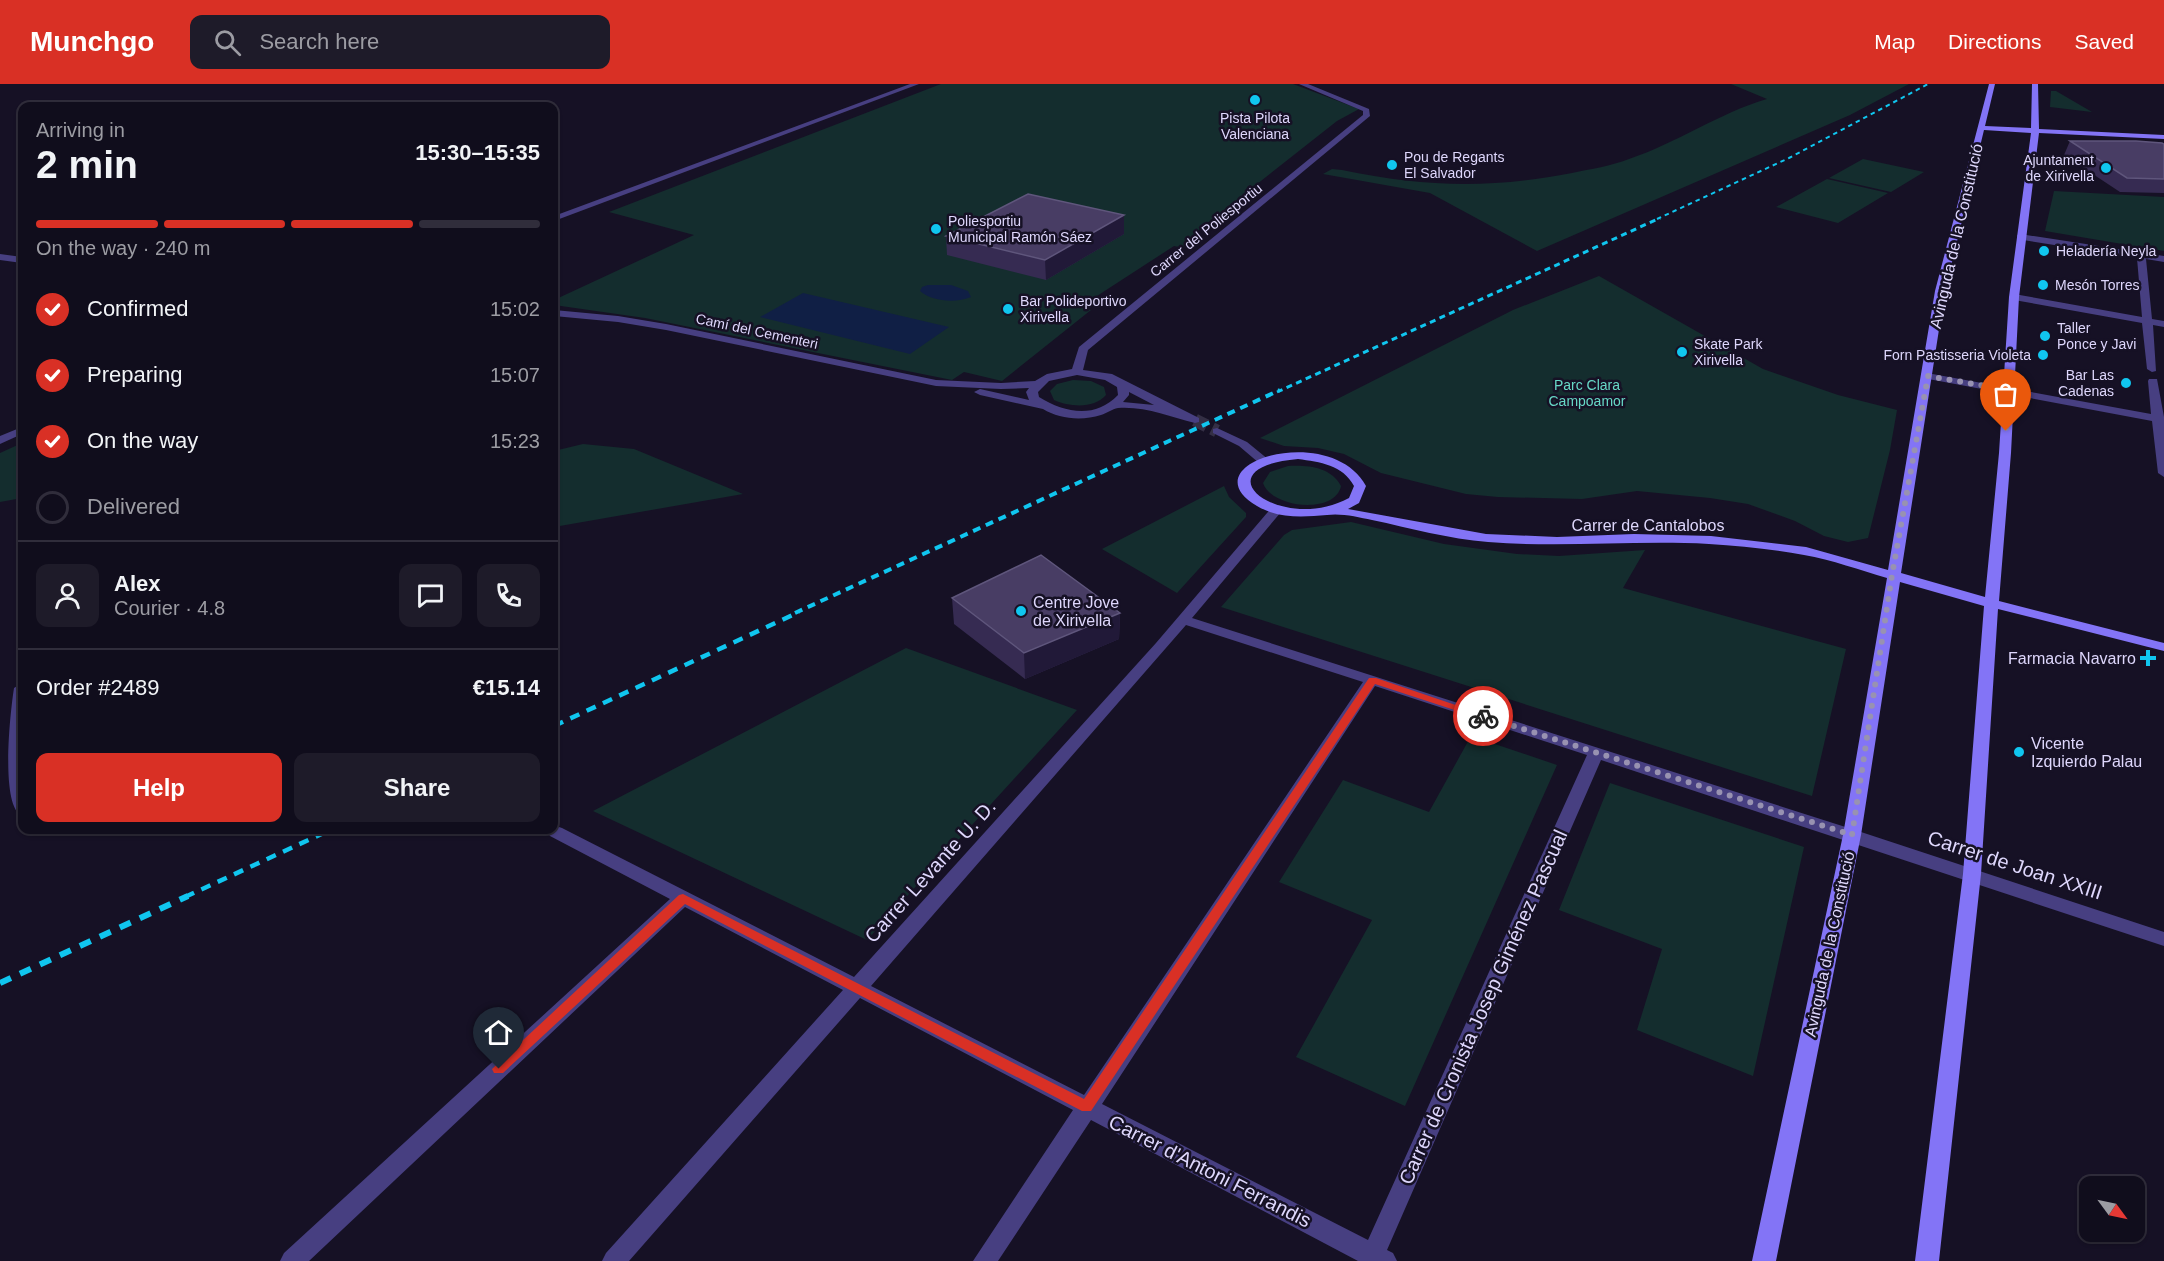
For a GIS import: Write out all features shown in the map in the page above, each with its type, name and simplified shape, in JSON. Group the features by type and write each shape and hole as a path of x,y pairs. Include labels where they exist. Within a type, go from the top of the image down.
{"street":[{"path":"558,218 916,84"},
{"name":"Carrer del Poliesportiu","path":"1077,372 1083,349 1364,118 1367,110 1302,84"},
{"name":"Avinguda de la Constitució","path":"1764,1261 1852,835 1892,575 1928,376 1940,291 1992,84"},
{"path":"1927,1261 1972,874 1991,603 2004,467 2014,297 2035,130 2035,84"},
{"name":"Avinguda de la Constitució","path":"1979,129 2035,130"},
{"path":"2035,130 2046,134 2123,135"},
{"path":"2035,130 2075,130 2163,138"},
{"path":"2020,237 2164,259"},
{"path":"2141,256 2152,375 2161,419 2164,472"},
{"path":"0,257 18,259"},
{"path":"2014,297 2164,324"},
{"name":"Camí del Cementeri","path":"558,313 618,319 666,327 954,385 1067,414 1096,413 1118,405 1155,408 1195,420 1105,375 1077,372 1051,376 1037,384 954,385"},
{"path":"1928,376 2161,419"},
{"path":"1037,384 1032,392 1034,399 1045,407"},
{"path":"1118,405 1124,399 1126,392 1123,386"},
{"path":"1217,431 1243,444 1263,460 1251,467 1245,475 1244,485 1255,498 1277,509"},
{"path":"0,440 18,432"},
{"name":"Carrer de Cantalobos","path":"1263,460 1298,455 1334,462 1348,470 1357,479 1359,492 1367,506 1406,523"},
{"path":"1332,511 1346,507 1359,492"},
{"name":"Carrer de Cantalobos","path":"1277,509 1314,514 1332,511 1364,514 1486,538 1557,541 1634,538 1711,540 1806,550 1991,603 2164,647"},
{"name":"Carrer Levante U. D.","path":"614,1261 1185,620 1277,509"},
{"name":"Carrer de Joan XXIII","path":"1185,620 1972,874 2164,939"},
{"path":"985,1261 1372,680"},
{"path":"18,712 13,742 12,778 13,798 18,805"},
{"name":"Carrer de Cronista Josep Giménez Pascual","path":"1376,1259 1596,752"},
{"name":"Carrer d'Antoni Ferrandis","path":"558,833 1376,1259"},
{"path":"292,1261 683,898"}],"green space":[{"name":"Poliesportiu Municipal Ramón Sáez","path":"941,84 1293,84 1359,109 1337,121 1195,233 1201,235 1184,248 1174,246 1080,307 1091,310 1002,381 964,372 952,380 645,318 558,306 558,298 694,235 609,212"},
{"path":"1731,84 1909,84 1850,115 1537,251 1430,193 1323,174 1332,169 1429,183 1484,184 1542,178 1601,167 1647,152 1732,112 1767,99"},
{"path":"2051,91 2056,91 2092,112 2050,107"},
{"path":"1863,159 1924,172 1891,192 1829,178"},
{"path":"1827,179 1888,193 1838,223 1776,207"},
{"path":"2054,191 2164,197 2164,251 2045,231"},
{"name":"Parc Clara Campoamor","path":"1599,276 1763,369 1838,395 1897,410 1890,450 1868,538 1848,542 1824,536 1795,521 1748,504 1710,498 1637,491 1582,499 1466,494 1381,473 1344,454 1318,448 1284,446 1260,438 1513,310"},
{"path":"1073,380 1091,381 1104,387 1106,395 1101,400 1088,405 1067,404 1054,400 1050,391 1057,384"},
{"path":"583,444 634,449 743,494 558,526 558,450"},
{"path":"18,445 18,499 0,502 0,453"},
{"path":"1288,466 1318,468 1331,475 1341,486 1336,495 1327,501 1303,505 1290,503 1268,491 1263,483 1270,472"},
{"path":"1224,486 1229,497 1246,513 1246,517 1177,593 1102,549"},
{"path":"1351,522 1444,544 1517,554 1559,556 1645,550 1623,588 1846,649 1812,796 1221,607 1284,535 1292,530"},
{"path":"906,648 1077,710 867,940 593,811"},
{"path":"1471,736 1557,765 1405,1106 1296,1057 1372,920 1279,882 1343,780 1429,812"},
{"path":"1610,783 1804,847 1753,1076 1637,1030 1662,949 1559,910"}],"water":[{"path":"951,285 968,291 971,297 952,301 938,299 920,291 922,287"},
{"path":"803,293 949,327 910,354 760,317"}],"building":[{"path":"2070,141 2162,143 2164,144 2164,179 2127,178"},
{"path":"1028,194 1124,215 1045,260 946,236"},
{"path":"1041,555 1120,613 1024,653 952,598"}],"tunnel":[{"path":"1195,420 1217,431"}],"railway":[{"path":"1657,219 1789,158 1928,84"},
{"path":"1277,392 1660,218"},
{"path":"795,613 1280,390"},
{"path":"558,724 799,612"},
{"path":"185,897 321,834"},
{"path":"0,983 188,896"}],"way so far":[{"path":"1483,716 1852,835 1892,575 1928,376 2008,390 2006,431"}],"place":[{"name":"Pista Pilota Valenciana","path":"1255,100"},
{"name":"Pou de Regants El Salvador","path":"1392,165"},
{"name":"Ajuntament de Xirivella","path":"2106,168"},
{"name":"Poliesportiu Municipal Ramón Sáez","path":"936,229"},
{"name":"Heladería Neyla","path":"2044,251"},
{"name":"Mesón Torres","path":"2043,285"},
{"name":"Bar Polideportivo Xirivella","path":"1008,309"},
{"name":"Taller Ponce y Javi","path":"2045,336"},
{"name":"Skate Park Xirivella","path":"1682,352"},
{"name":"Forn Pastisseria Violeta","path":"2043,355"},
{"name":"Bar Las Cadenas","path":"2126,383"},
{"name":"Centre Jove de Xirivella","path":"1021,611"},
{"name":"Farmacia Navarro","path":"2148,658"},
{"name":"Vicente Izquierdo Palau","path":"2019,752"}],"route":[{"path":"499,1069 683,898 1087,1107 1372,680 1483,716"}]}
